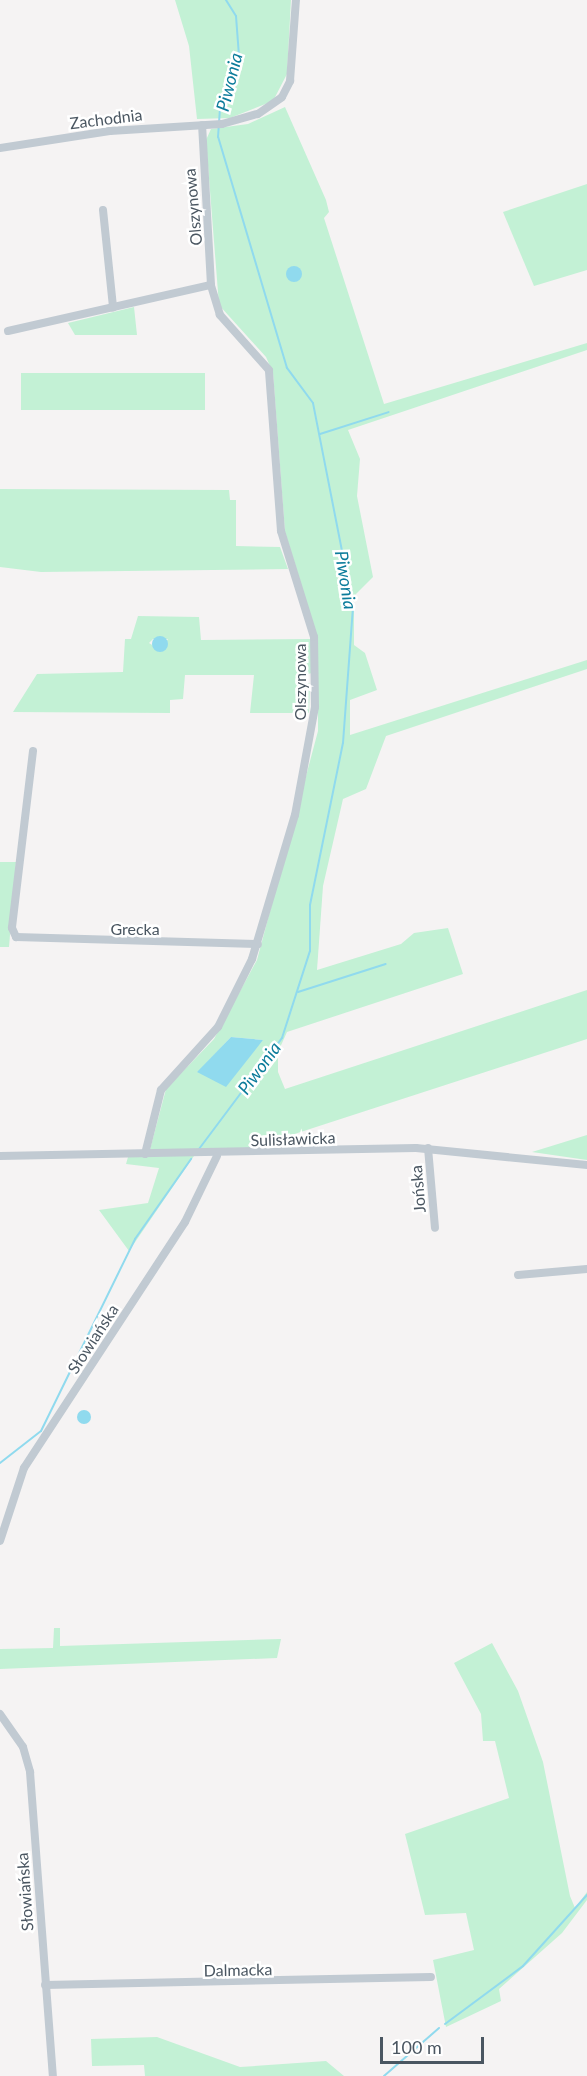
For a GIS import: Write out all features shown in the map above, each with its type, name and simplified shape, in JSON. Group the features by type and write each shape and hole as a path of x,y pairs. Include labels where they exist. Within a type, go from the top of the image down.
{"street":[{"name":"Zachodnia","path":"0,148 110,131 219,124 267,110 287,90 294,62 296,0"},
{"name":"Olszynowa","path":"145,1154 161,1090 218,1027 258,944 310,748 316,651 281,531 269,370 220,315 211,285 202,125"},
{"path":"103,210 113,307"},
{"path":"8,331 211,285"},
{"name":"Grecka","path":"33,751 13,934 75,942 258,944"},
{"name":"Sulisławicka","path":"0,1156 145,1154 217,1156 428,1148 587,1165"},
{"name":"Jońska","path":"428,1148 435,1228"},
{"name":"Słowiańska","path":"0,1541 24,1468 185,1222 217,1156"},
{"path":"518,1275 587,1269"},
{"name":"Słowiańska","path":"0,1714 23,1747 30,1772 52,2076"},
{"name":"Dalmacka","path":"45,1985 431,1977"}],"green space":[{"path":"175,0 291,0 287,74 273,101 230,118 197,119 189,46"},
{"path":"285,107 326,200 329,212 324,218 384,404 587,343 587,350 348,430 360,459 357,496 373,577 354,596 354,645 365,653 377,690 350,700 350,735 587,660 587,669 386,736 366,789 343,799 323,886 317,970 401,944 414,933 448,928 463,974 287,1032 278,1052 278,1072 285,1089 587,990 587,1039 273,1141 274,1150 196,1153 129,1251 99,1210 148,1203 159,1168 126,1164 128,1157 148,1157 166,1089 214,1039 257,960 318,731 318,639 285,532 273,373 266,357 219,305 206,140 211,129 248,124","holes":["231,1037 263,1040 199,1071"]},
{"path":"587,184 587,270 534,286 503,212"},
{"path":"134,307 137,335 75,335 68,323"},
{"path":"21,373 205,373 205,410 21,410"},
{"path":"0,489 229,490 230,500 236,500 236,546 280,547 288,569 41,572 0,567"},
{"path":"138,616 199,617 201,640 311,639 312,673 299,676 310,684 309,713 250,713 254,675 185,675 183,699 170,700 170,713 13,712 37,674 123,672 125,639 131,639","holes":["153,639 168,639 160,650 149,643"]},
{"path":"0,862 16,862 9,947 0,947"},
{"path":"587,1135 587,1160 532,1152"},
{"path":"54,1628 60,1628 60,1646 281,1639 277,1658 0,1669 0,1649 53,1648"},
{"path":"492,1643 518,1691 543,1762 570,1896 575,1908 587,1892 587,1900 562,1933 499,1989 501,2001 446,2027 433,1960 474,1950 466,1913 425,1915 405,1834 509,1798 495,1741 483,1741 481,1714 454,1663"},
{"path":"157,2037 240,2067 326,2061 344,2076 145,2076 144,2065 92,2066 91,2039"}],"water":[{"path":"291,266 297,266 302,274 300,280 291,282 286,277 286,271"},
{"path":"157,636 163,636 168,644 166,650 157,652 152,647 152,641"},
{"path":"231,1037 263,1040 226,1087 197,1072"},
{"path":"81,1410 87,1410 91,1417 87,1424 81,1424 77,1420 77,1414"}],"waterway":[{"name":"Piwonia","path":"199,1149 282,1038 310,951 310,905 343,743 353,607 313,403 287,368 218,137 220,109 239,56 236,16 226,0"},
{"path":"320,434 389,412"},
{"path":"298,992 386,964"},
{"name":"Piwonia","path":"0,1463 41,1431 135,1239 191,1159"},
{"path":"445,2024 523,1966 587,1895"},
{"path":"384,2076 439,2028"}]}
